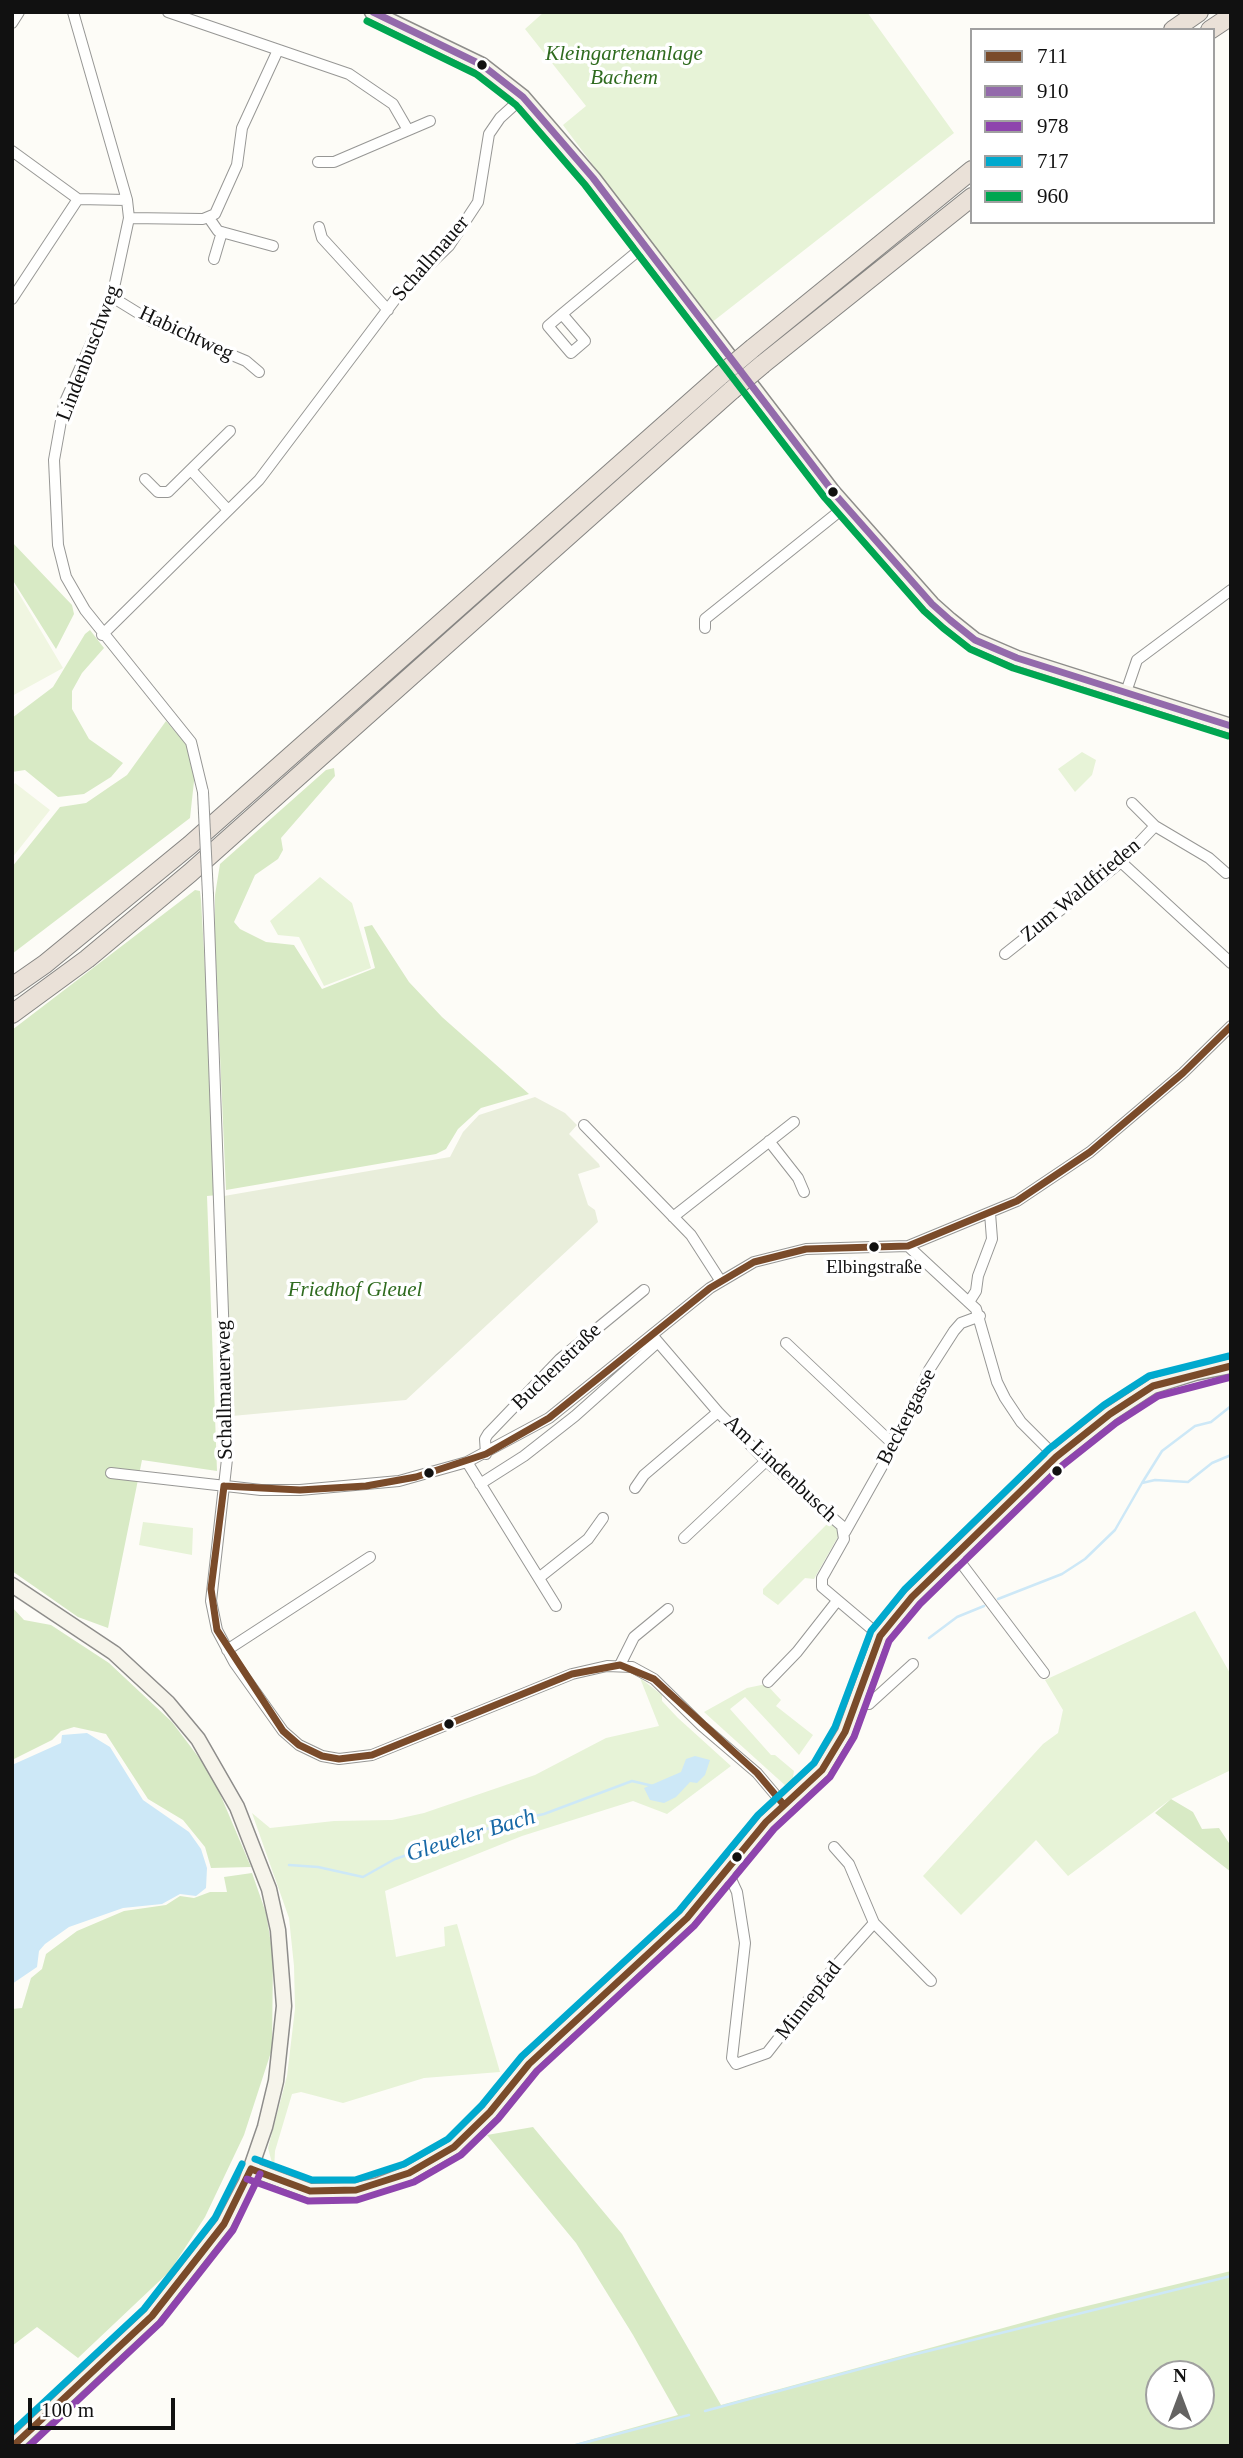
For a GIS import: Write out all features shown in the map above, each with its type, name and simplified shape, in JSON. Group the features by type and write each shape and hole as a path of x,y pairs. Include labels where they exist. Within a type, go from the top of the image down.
{"highway":[{"path":"1176,28 1199,12"},
{"path":"1213,28 1231,16"},
{"path":"12,987 45,964 190,845 721,375 970,172"},
{"path":"12,1014 87,959 190,873 732,390 970,199"}],"street":[{"path":"12,23 19,12"},
{"name":"Lindenbuschweg","path":"73,12 127,200 129,218 112,297 64,404 54,460 54,512 66,577 102,635 191,742"},
{"path":"168,12 363,82 393,104 408,130"},
{"path":"372,12 482,65 523,97 593,178 846,506 932,604 975,640 1017,658 1125,695 1231,726"},
{"path":"129,218 209,218 221,206 237,165 242,128 278,50"},
{"name":"Schallmauer","path":"102,635 259,480 313,404 355,356 412,280 432,265 478,202 489,134 500,118 523,97"},
{"path":"318,162 334,162 430,121"},
{"path":"12,151 78,199 127,200"},
{"path":"12,299 78,199"},
{"path":"209,218 222,232 273,246"},
{"name":"Schallmauer","path":"319,227 322,238 388,310"},
{"path":"214,260 222,232"},
{"path":"562,314 644,246"},
{"name":"Habichtweg","path":"112,297 151,321 246,361 259,372"},
{"path":"145,479 158,492 168,492 230,431"},
{"path":"191,470 228,510"},
{"path":"705,628 705,619 846,506"},
{"path":"1125,695 1137,660 1231,590"},
{"name":"Schallmauerweg","path":"191,742 203,792 228,1424 211,1601 216,1630 283,1731 299,1745 322,1756 339,1759 372,1755 572,1674 620,1665"},
{"name":"Zum Waldfrieden","path":"1132,803 1155,826 1209,858 1226,873"},
{"name":"Zum Waldfrieden","path":"1005,954 1121,862 1155,826"},
{"path":"1121,862 1231,963"},
{"path":"1056,1457 1021,1422 1005,1398 997,1382 980,1316 970,1302 908,1247 990,1213 1044,1185 1090,1152 1183,1073 1231,1026"},
{"path":"673,1217 794,1122"},
{"path":"584,1125 697,1242 720,1280"},
{"path":"769,1141 798,1178 804,1192"},
{"path":"970,1302 976,1292 978,1276 992,1240 990,1213"},
{"name":"Buchenstraße","path":"480,1483 524,1456 575,1416 655,1338 720,1280 754,1262 796,1251 908,1247"},
{"name":"Buchenstraße","path":"486,1454 485,1439 488,1434 560,1359 645,1290"},
{"name":"Beckergasse","path":"845,1532 894,1445 929,1370 954,1331 967,1320 980,1316"},
{"name":"Buchenstraße","path":"111,1473 287,1490 366,1486 416,1477 486,1454 569,1404 655,1338"},
{"name":"Am Lindenbusch","path":"655,1338 718,1412 766,1461 842,1526 845,1532 821,1583 837,1601 880,1636"},
{"path":"786,1343 894,1445"},
{"path":"251,2169 310,2190 334,2192 379,2185 409,2173 444,2153 490,2112 529,2064 664,1941 750,1839 822,1770 835,1752 880,1636 912,1597 1056,1457 1110,1413 1153,1386 1195,1373 1231,1366"},
{"path":"635,1488 644,1475 718,1412"},
{"path":"684,1538 766,1461"},
{"path":"467,1462 556,1606"},
{"path":"540,1577 589,1539 603,1518"},
{"path":"955,1555 1044,1673"},
{"path":"227,1650 370,1557"},
{"path":"12,1585 114,1653 168,1703 198,1739 219,1774 254,1847 278,1930 284,2006 276,2081 251,2169 224,2224 152,2316 13,2446"},
{"path":"768,1682 797,1652 837,1601"},
{"path":"668,1609 634,1637 620,1665 654,1679 702,1726 757,1773 784,1805"},
{"path":"856,1703 869,1704 913,1664"},
{"path":"834,1847 849,1864 873,1923 931,1981"},
{"name":"Minnepfad","path":"724,1873 731,1879 737,1892 745,1942 732,2058 736,2064 767,2053 873,1923"}],"green space":[{"name":"Kleingartenanlage Bachem","path":"544,12 867,12 954,133 711,323 563,125 586,106 525,29"},
{"path":"12,542 72,605 74,614 56,649 12,579"},
{"path":"12,582 63,668 12,696"},
{"path":"90,630 104,648 82,673 72,691 72,709 89,739 123,763 111,777 84,794 58,797 25,770 12,772 12,718 53,687"},
{"path":"166,721 186,744 195,772 190,818 12,954 12,867 60,807 86,803 127,775"},
{"path":"1082,752 1096,760 1092,775 1075,792 1058,769"},
{"path":"334,768 335,776 281,838 283,850 278,859 255,875 234,922 240,929 266,942 294,945 322,989 375,968 364,927 372,925 409,982 442,1017 529,1094 481,1108 458,1129 446,1149 436,1154 226,1190 215,943 215,895 220,864 326,770"},
{"path":"15,783 50,810 12,858 12,787"},
{"path":"320,877 352,903 371,968 324,986 299,937 278,935 270,921"},
{"path":"195,890 200,891 201,900 218,1195 207,1196 217,1471 142,1460 108,1628 78,1617 12,1571 12,1030"},
{"name":"Friedhof Gleuel","path":"535,1097 565,1113 577,1125 569,1134 599,1164 600,1167 578,1174 588,1205 595,1210 598,1222 406,1400 232,1416 224,1196 450,1157 463,1132 479,1115"},
{"path":"143,1522 193,1528 192,1555 139,1545"},
{"path":"829,1522 837,1528 839,1535 814,1579 805,1578 778,1605 763,1594 763,1589"},
{"path":"12,1607 24,1620 51,1625 109,1663 172,1722 212,1775 251,1867 211,1868 205,1847 183,1820 148,1799 106,1734 74,1727 61,1731 52,1740 12,1760"},
{"path":"1195,1611 1231,1675 1231,1770 1171,1799 1068,1876 1036,1840 961,1915 923,1876 1043,1744 1058,1733 1063,1710 1045,1680"},
{"path":"640,1678 662,1695 662,1701 678,1718 731,1766 667,1814 633,1801 522,1836 385,1891 396,1957 445,1946 444,1927 457,1924 500,2072 424,2078 343,2103 301,2092 292,2094 275,2151 274,2170 268,2148 287,2076 295,2009 294,1966 289,1918 252,1813 270,1828 334,1821 392,1820 424,1813 535,1775 606,1738 659,1726"},
{"path":"766,1684 781,1700 776,1706 813,1735 799,1755 745,1697 730,1709 771,1755 775,1755 794,1771 793,1777 799,1782 793,1788 787,1787 704,1712 747,1688"},
{"path":"1171,1799 1193,1812 1202,1829 1219,1828 1231,1846 1231,1872 1155,1813"},
{"path":"252,1873 266,1913 273,1956 272,2049 244,2135 205,2217 170,2271 78,2358 37,2327 12,2346 12,2009 22,2008 31,1978 42,1969 46,1954 77,1931 124,1911 166,1905 180,1896 194,1898 210,1892 227,1892 224,1877"},
{"path":"533,2127 622,2234 721,2405 1058,2313 1231,2271 1231,2446 568,2446 678,2415 633,2335 576,2243 487,2135"}],"water":[{"path":"87,1733 110,1747 143,1800 189,1832 201,1849 207,1868 206,1888 196,1896 180,1894 162,1904 123,1908 69,1927 39,1951 37,1967 12,1984 12,1765 61,1743 62,1735"},
{"path":"695,1756 710,1760 705,1775 697,1783 690,1782 676,1797 664,1803 650,1800 644,1788 681,1772 686,1759"}],"waterway":[{"path":"1142,1483 1162,1451 1195,1426 1211,1422 1231,1406"},
{"name":"Gleueler Bach","path":"998,1599 1062,1574 1085,1559 1115,1530 1142,1483 1155,1480 1188,1482 1212,1463 1231,1455"},
{"name":"Gleueler Bach","path":"929,1638 957,1617 984,1606"},
{"name":"Gleueler Bach","path":"289,1865 318,1867 363,1877 395,1859 511,1821 544,1814 632,1781 653,1786"},
{"path":"705,2411 908,2356 1231,2276"},
{"path":"572,2446 689,2415"}],"transit line":[{"name":"910","path":"373,12 482,65 523,97 593,178 833,492 932,604 950,620 975,640 1017,658 1231,726"},
{"name":"960","path":"367,21 476,74 516,105 585,185 825,498 924,611 943,628 970,649 1013,668 1228,736"},
{"name":"711","path":"224,1486 300,1490 366,1486 416,1477 486,1454 549,1418 710,1288 754,1262 806,1249 908,1246 1017,1201 1090,1152 1183,1073 1231,1026"},
{"name":"717","path":"255,2159 312,2180 355,2180 404,2164 448,2139 482,2105 522,2056 679,1911 758,1815 814,1763 835,1727 871,1631 905,1589 1049,1449 1104,1405 1149,1376 1229,1356"},
{"name":"711","path":"251,2169 310,2191 356,2190 409,2173 454,2147 490,2112 529,2064 687,1918 766,1822 822,1770 845,1732 880,1636 912,1597 1056,1457 1110,1414 1153,1386 1231,1366"},
{"name":"978","path":"247,2179 308,2201 357,2200 414,2182 461,2155 498,2119 537,2071 694,1926 774,1829 830,1777 854,1737 889,1641 920,1604 1063,1465 1116,1423 1158,1396 1231,1377"},
{"name":"711","path":"224,1486 211,1589 217,1630 283,1731 299,1745 322,1756 339,1759 372,1755 572,1674 620,1665 654,1679 757,1773 784,1805"},
{"name":"717","path":"12,2432 144,2309 215,2218 242,2164"},
{"name":"711","path":"13,2446 152,2316 224,2224 251,2169"},
{"name":"978","path":"29,2446 160,2323 233,2230 260,2174"}],"place":[{"name":"Elbingstraße","path":"874,1247"}]}
